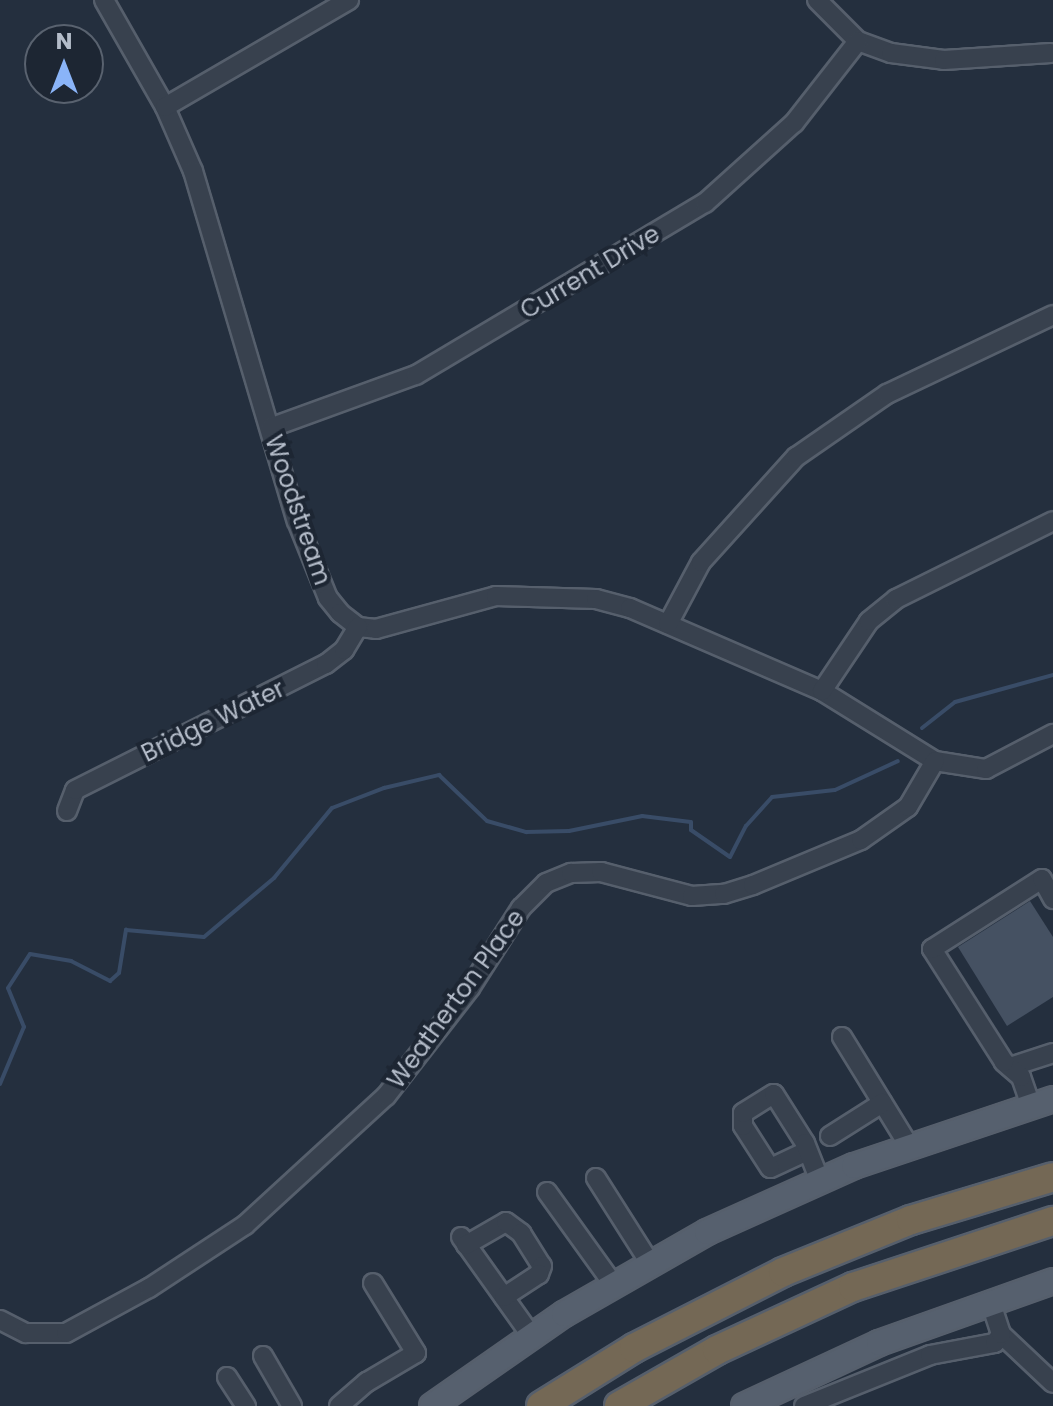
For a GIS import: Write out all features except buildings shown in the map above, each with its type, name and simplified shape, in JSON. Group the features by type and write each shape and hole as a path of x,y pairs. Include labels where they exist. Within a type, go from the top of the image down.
{"highway":[{"path":"541,1406 634,1348 783,1272 911,1220 1053,1177"},
{"path":"619,1406 717,1350 853,1287 1053,1221"}],"main road":[{"path":"432,1406 531,1335 650,1263 820,1181 909,1146 1042,1102"},
{"path":"744,1406 879,1343 1053,1281"}],"street":[{"name":"Woodstream","path":"104,0 165,107 193,171 226,271 313,565 328,598 358,627"},
{"path":"165,107 349,0"},
{"path":"817,0 858,41 891,53 944,60 1051,53"},
{"name":"Current Drive","path":"270,428 416,375 705,203 794,123 858,41"},
{"path":"668,624 701,562 796,457 887,394 1053,315"},
{"path":"822,691 869,621 896,599 1053,521"},
{"path":"358,627 394,628 460,604 526,594 596,599 668,624 822,691 935,761 986,769 1053,734"},
{"name":"Bridge Water","path":"67,811 75,790 326,664 344,650 358,627"},
{"name":"Weatherton Place","path":"0,1320 26,1333 66,1333 172,1274 245,1225 386,1096 470,988 521,908 546,883 571,873 601,872 692,896 724,894 753,885 861,840 908,807 935,761"},
{"path":"1042,1102 1010,1067 932,949 1042,879 1053,899"},
{"path":"842,1037 909,1146"},
{"path":"1010,1067 1053,1053"},
{"path":"830,1136 882,1103"},
{"path":"805,1152 820,1181"},
{"path":"596,1178 650,1263"},
{"path":"547,1192 613,1284"},
{"path":"504,1297 539,1274 542,1266 521,1233 506,1222 463,1240 531,1335"},
{"path":"339,1406 367,1382 416,1353 373,1283"},
{"path":"990,1301 1001,1334 1053,1383"},
{"path":"804,1406 930,1355 995,1343 1001,1334"},
{"path":"263,1356 292,1406"},
{"path":"227,1377 246,1406"}],"waterway":[{"path":"922,728 955,702 1053,675"},
{"path":"0,1084 24,1027 8,988 30,954 71,961 110,981 119,973 126,930 204,937 274,878 332,808 384,788 439,775 487,821 526,832 569,831 642,816 691,822 691,830 730,857 746,826 772,797 835,790 898,761"}]}
